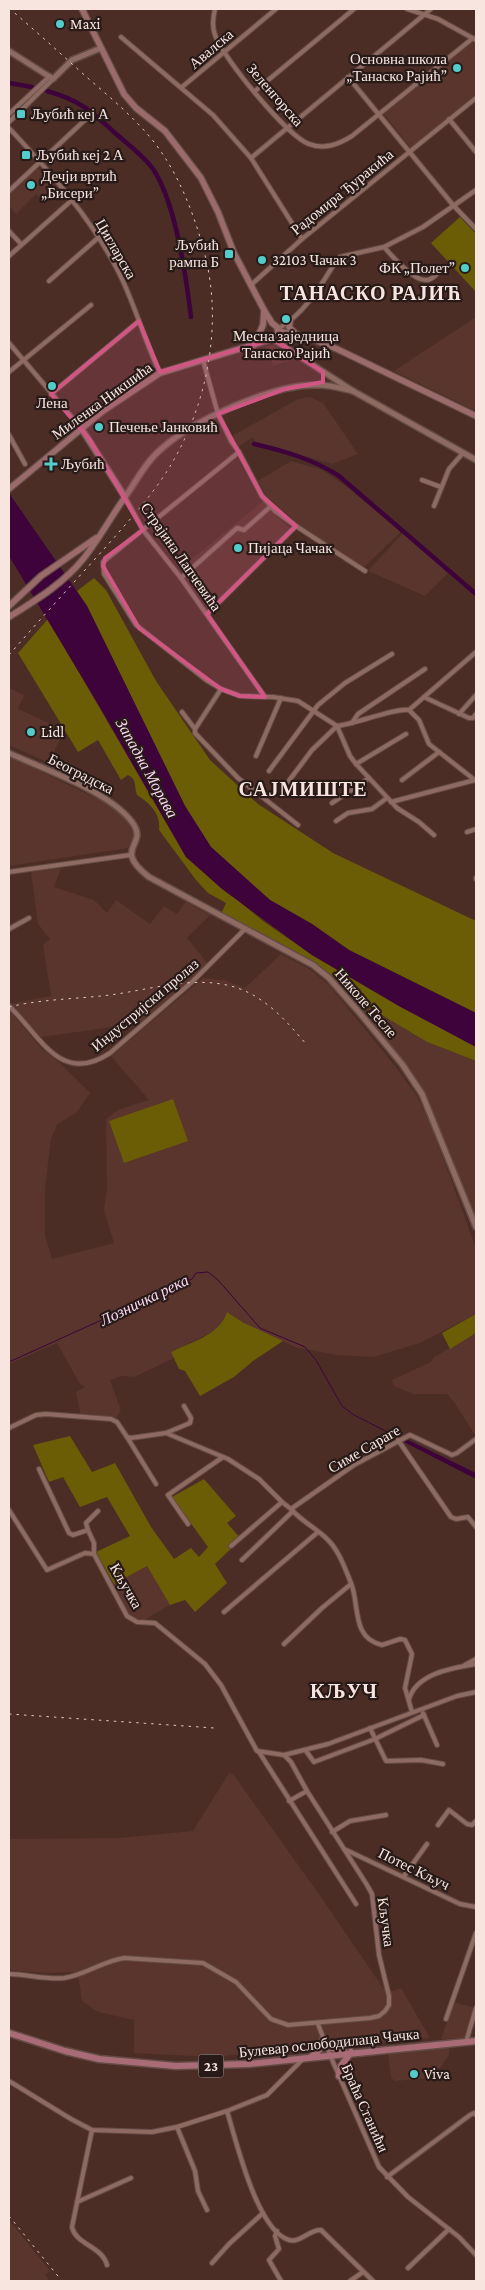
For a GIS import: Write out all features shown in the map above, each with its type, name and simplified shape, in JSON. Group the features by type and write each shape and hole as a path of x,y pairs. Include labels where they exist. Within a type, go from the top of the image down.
{"main road":[{"path":"82,9 100,48 127,98 165,131 201,178 234,253 264,310 278,330 310,338 337,349 476,416"},
{"path":"264,310 262,336 272,339 278,330"},
{"path":"290,322 291,330 299,336"},
{"path":"254,345 262,328 272,323"},
{"name":"Миленка Никшића","path":"9,489 81,428 160,372 272,339 299,336"},
{"name":"Страјина Лапчевића","path":"81,428 125,497"},
{"path":"9,606 41,576 89,545 125,497"},
{"path":"9,617 58,584 84,558 89,545"},
{"name":"Булевар ослободилаца Чачка","path":"9,2033 70,2052 138,2064 208,2066 476,2041"},
{"path":"311,2057 318,2050 323,2039 332,2048 351,2052 340,2066 339,2076"}],"street":[{"name":"Зеленгорска","path":"215,9 214,33 224,53 287,128 309,144 332,146 352,136 474,39"},
{"name":"Авалска","path":"182,87 276,9"},
{"path":"255,91 354,9"},
{"path":"407,9 424,14 474,39"},
{"path":"251,158 431,9"},
{"path":"121,36 213,115 251,158 302,240"},
{"path":"9,114 72,60 100,48"},
{"path":"9,51 52,78"},
{"path":"348,77 453,205 476,228"},
{"path":"9,122 52,78"},
{"name":"Радомира Ђуракића","path":"251,284 476,98"},
{"path":"9,192 86,119"},
{"path":"449,120 476,152"},
{"name":"Цигларска","path":"9,128 72,200 99,237 122,279 160,372"},
{"path":"278,330 290,322 311,300 340,257 384,247 423,227 476,190"},
{"path":"9,256 72,200"},
{"path":"9,231 21,244"},
{"path":"49,281 99,237"},
{"path":"384,247 404,267 423,280 429,280 437,274"},
{"path":"9,372 91,305"},
{"path":"51,394 139,321"},
{"path":"272,339 353,391 476,460"},
{"path":"9,343 81,428"},
{"path":"203,360 218,414 230,441 239,452 262,496 270,507 365,571"},
{"path":"319,385 324,379 323,372"},
{"path":"125,497 157,452 169,442 218,414 240,404 285,389 319,385 353,391"},
{"path":"9,435 25,464"},
{"path":"239,452 143,530 105,558 103,562 104,574 136,625 221,689 240,696 281,698 298,701 337,726 350,756 356,764 391,802 434,835"},
{"path":"434,506 449,469 463,453"},
{"path":"422,480 441,487"},
{"name":"Страјина Лапчевића","path":"125,497 143,530 181,578 265,697"},
{"path":"181,578 237,528 244,530 270,507"},
{"path":"206,614 296,526"},
{"path":"285,786 312,750 337,726 399,710 409,710 476,652"},
{"path":"269,771 313,710 345,683 392,654"},
{"path":"352,723 358,714 424,669"},
{"path":"194,729 221,689"},
{"path":"459,714 476,695"},
{"path":"424,697 471,719 476,714"},
{"path":"256,756 281,698"},
{"path":"409,710 419,720 426,740 438,752 476,781"},
{"path":"182,712 195,733 238,778 298,825"},
{"path":"356,764 406,734"},
{"path":"402,780 438,752"},
{"name":"Београдска","path":"9,753 105,798 120,810 136,827 137,836 130,855"},
{"path":"332,803 369,778"},
{"path":"391,802 476,781"},
{"path":"336,821 348,813 372,809 387,798"},
{"path":"467,832 476,828"},
{"path":"9,872 130,855"},
{"name":"Николе Тесле","path":"130,855 136,867 149,877 322,972 358,1011 402,1064 422,1094 476,1227"},
{"path":"9,929 29,918"},
{"name":"Индустријски пролаз","path":"9,1006 52,1054 71,1063 85,1064 98,1061 110,1054 194,981 245,929"},
{"path":"127,1437 166,1433 190,1423 191,1418 184,1406"},
{"path":"9,1428 36,1414 111,1419 117,1422 156,1484"},
{"path":"166,1433 234,1462 252,1473 336,1549 351,1584 356,1618 369,1639 382,1645 403,1639 411,1651 412,1656 405,1683 412,1712"},
{"name":"Симе Сараге","path":"242,1560 292,1510 354,1465 398,1440 410,1435 452,1455 457,1454 476,1439"},
{"path":"398,1440 451,1517 456,1519 468,1517 476,1527"},
{"path":"188,1524 168,1495 223,1457"},
{"path":"39,1469 69,1533 73,1535 88,1530"},
{"path":"231,1546 282,1502"},
{"name":"Кључка","path":"9,1510 47,1570 51,1570 84,1554 94,1554 127,1616 137,1622 155,1622 205,1664 220,1685 254,1748 259,1752 356,1904"},
{"path":"94,1554 94,1543 86,1522 98,1511"},
{"path":"224,1612 318,1532"},
{"path":"284,1644 351,1584"},
{"path":"464,1666 476,1657"},
{"path":"408,1700 414,1687 426,1678 476,1664"},
{"path":"405,1683 414,1687"},
{"path":"259,1752 284,1755 306,1751 457,1696 476,1692"},
{"path":"420,1709 437,1745"},
{"path":"306,1751 314,1762 375,1739 424,1715"},
{"path":"370,1728 386,1760 421,1760 443,1764"},
{"name":"Кључка","path":"284,1755 291,1762 332,1832 372,1894 376,1938 388,1991 389,2005 382,2014 375,2018 318,2024"},
{"path":"289,1801 307,1791"},
{"path":"438,1824 450,1810 467,1824 472,1825 476,1821"},
{"path":"332,1832 350,1821 386,1815"},
{"path":"404,1876 427,1844"},
{"name":"Потес Кључ","path":"343,1849 404,1876 460,1904 476,1907"},
{"path":"446,2019 476,1934"},
{"path":"9,1974 64,1978 88,1971 112,1959 124,1958 197,1962 212,1967 236,1982 271,2018 278,2022 288,2025 318,2024"},
{"path":"466,2042 476,2008"},
{"name":"Браћа Станићи","path":"318,2024 379,2167 408,2197 449,2229 476,2255"},
{"path":"9,2081 92,2130 136,2133 177,2127 228,2111 267,2095 304,2058"},
{"path":"228,2111 253,2195 277,2231 292,2240 302,2238 317,2229 321,2230 373,2281"},
{"path":"387,2177 470,2115 474,2113 476,2115"},
{"path":"177,2127 195,2171 198,2191 207,2210"},
{"path":"92,2130 72,2224 74,2232 100,2253 107,2265"},
{"path":"77,2202 131,2178"},
{"path":"212,2263 263,2212"},
{"path":"408,2268 449,2229"},
{"path":"277,2231 275,2236 279,2249 269,2260 281,2281"},
{"path":"350,2281 363,2272"}],"highlighted area":[{"path":"139,321 160,372 273,339 323,372 323,382 285,389 218,414 262,496 296,526 207,614 265,697 240,696 221,689 139,628 103,566 105,558 143,530 90,440 51,394"}],"shaded area":[{"name":"Основна школа „Танаско Рајић”","path":"473,40 476,42 476,95 411,148 384,114"},
{"path":"38,167 57,187 43,201 36,194 16,214 9,206 9,195"},
{"name":"ФК „Полет”","path":"460,217 476,234 476,292 431,243"},
{"path":"476,317 476,411 394,371"},
{"path":"273,345 296,359 273,366 267,346"},
{"path":"310,397 323,403 358,454 332,464 256,442 253,437 238,447 232,436 298,399"},
{"path":"291,461 322,470 347,487 401,532 364,567 298,526 273,509 258,481"},
{"name":"Пијаца Чачак","path":"263,501 273,514 291,529 208,609 182,575 182,567"},
{"path":"403,533 448,573 425,596 368,571"},
{"path":"94,578 106,590 156,681 210,760 258,804 333,853 476,921 476,1013 349,950 312,924 270,900 211,847 185,806 87,606 77,591"},
{"path":"48,619 186,857 263,921 312,955 399,1006 476,1047 476,1061 427,1042 370,1008 337,979 295,953 221,914 226,903 208,893 196,880 159,830 158,819 154,810 137,795 133,779 128,775 121,780 98,740 78,752 18,653"},
{"path":"9,688 24,695 18,709 64,730 49,763 9,745"},
{"path":"9,756 106,803 124,816 133,830 134,836 128,848 9,866"},
{"path":"61,868 54,887 94,900 107,913 116,900 150,924 164,906 177,914 186,902 210,915 187,938 208,964 141,1023 41,1037 10,1004 51,996 43,945 50,939 38,924 31,872"},
{"path":"281,954 311,970 329,985 417,1096 432,1128 476,1248 476,1314 420,1343 373,1357 336,1355 295,1347 244,1323 227,1312 224,1322 216,1330 171,1352 174,1358 134,1377 122,1376 110,1380 121,1411 116,1418 81,1416 76,1392 85,1387 80,1384 57,1343 9,1364 9,1010 42,1049 59,1062 90,1093 76,1113 57,1124 51,1139 45,1189 45,1235 52,1259 114,1243 104,1210 107,1190 106,1119 118,1110 149,1100 111,1056 203,978 224,980 245,988"},
{"path":"337,979 370,1008 427,1042 476,1061 476,1221 423,1090 402,1060 339,987"},
{"path":"173,1099 188,1141 124,1163 109,1121"},
{"path":"227,1312 244,1323 283,1341 253,1361 234,1377 200,1396 185,1371 179,1369 171,1352 204,1337 218,1327"},
{"path":"476,1314 476,1333 450,1349 442,1333"},
{"path":"476,1333 475,1435 447,1394 413,1394 394,1386 392,1380 431,1362 434,1357"},
{"path":"70,1436 92,1472 115,1463 151,1527 174,1559 191,1548 199,1557 208,1547 172,1497 204,1479 236,1516 227,1523 241,1539 215,1564 227,1583 195,1612 185,1600 170,1605 147,1566 114,1584 96,1552 130,1536 107,1497 80,1507 63,1477 49,1482 33,1445"},
{"path":"147,1566 170,1605 146,1619 135,1619 129,1615 114,1584"},
{"path":"229,1773 233,1774 383,1988 393,1991 401,1988 430,2038 211,2057 134,2053 134,2020 98,2012 82,2001 79,1980 73,1972 45,1973 9,1970 9,1839 119,1838 193,1831"},
{"path":"454,2002 475,2008 467,2038 441,2039"},
{"path":"449,2048 449,2055 433,2078 395,2081 391,2078 388,2053"},
{"path":"9,2220 50,2271 45,2275 50,2281 9,2281"}],"water":[{"name":"Западна Морава","path":"9,493 87,606 185,806 211,847 270,900 312,924 349,950 476,1013 476,1047 399,1006 312,955 222,889 186,857 101,709 9,556"},
{"path":"408,1440 476,1473 476,1479 404,1442"}],"waterway":[{"path":"9,83 32,87"},
{"path":"47,91 68,98 91,112 140,154 153,169 161,183 174,220 183,261 191,317"},
{"path":"254,444 298,456 339,476 476,594"},
{"name":"Лозничка река","path":"9,1362 192,1279 196,1273 208,1272 218,1280 260,1328 305,1347 316,1360 342,1406 354,1415 397,1437"}],"railway":[{"path":"9,655 135,514 169,468 193,419 202,392 212,337 210,282 205,255 190,208 169,164 150,137 121,107 10,9"},
{"path":"9,1007 21,1004 110,995 187,983 225,985 243,990 268,1005 286,1021 307,1045"},
{"path":"9,1714 214,1728"},
{"path":"9,2216 62,2281"}],"place":[{"name":"Maxi","path":"60,24"},
{"name":"Основна школа „Танаско Рајић”","path":"457,68"},
{"name":"Љубић кеј А","path":"21,114"},
{"name":"Љубић кеј 2 А","path":"26,155"},
{"name":"Дечји вртић „Бисери”","path":"31,185"},
{"name":"Љубић рампа Б","path":"229,254"},
{"name":"32103 Чачак 3","path":"262,260"},
{"name":"ФК „Полет”","path":"465,268"},
{"name":"Месна заједница Танаско Рајић","path":"286,319"},
{"name":"Лена","path":"52,386"},
{"name":"Печење Јанковић","path":"99,427"},
{"name":"Љубић","path":"51,464"},
{"name":"Пијаца Чачак","path":"238,548"},
{"name":"Lidl","path":"31,732"},
{"name":"Viva","path":"414,2074"}],"district":[{"name":"ТАНАСКО РАЈИЋ","path":"371,293"},
{"name":"САЈМИШТЕ","path":"303,789"},
{"name":"КЉУЧ","path":"344,1691"}]}
